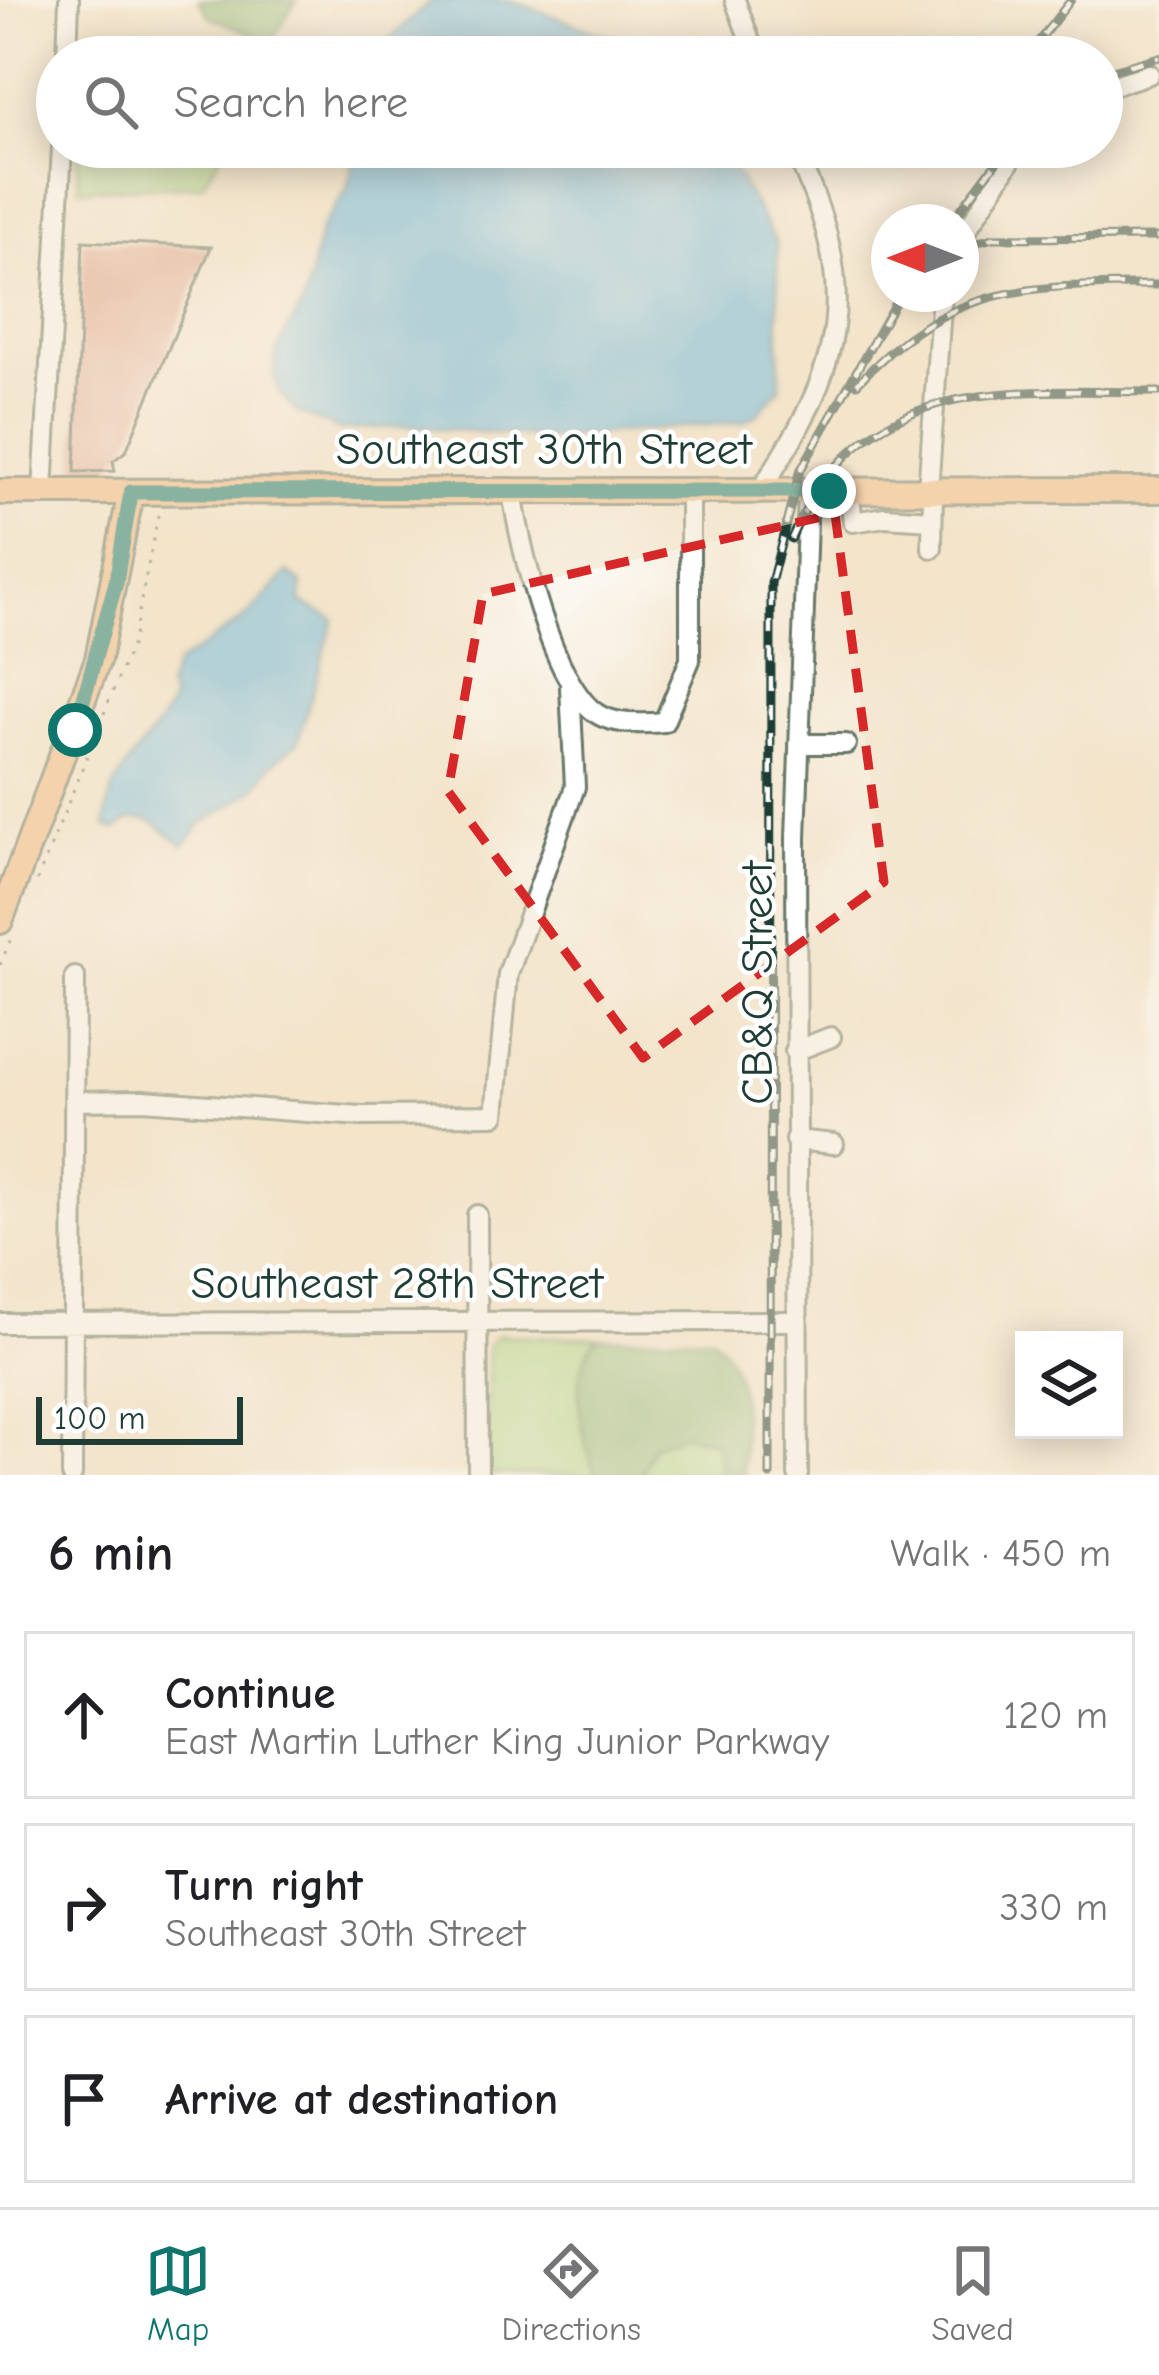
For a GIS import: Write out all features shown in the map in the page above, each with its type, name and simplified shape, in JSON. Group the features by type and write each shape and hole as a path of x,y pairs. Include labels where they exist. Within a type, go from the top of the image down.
{"main road":[{"name":"Southeast 30th Street","path":"0,492 1159,490"},
{"path":"0,921 98,659 131,492"}],"street":[{"path":"68,36 69,0"},
{"path":"735,0 749,36"},
{"path":"1123,82 1149,74"},
{"path":"43,491 61,168"},
{"path":"760,491 810,411 830,364 837,327 820,219 801,168"},
{"path":"979,210 1006,168"},
{"path":"932,548 930,491 940,312"},
{"path":"75,1101 142,1100 361,1116 495,1115 508,974 575,787 570,687 518,534 512,491"},
{"path":"570,687 600,716 640,724 664,722 690,660 690,491"},
{"name":"CB&Q Street","path":"798,1475 795,1051 808,491"},
{"path":"849,491 853,522 932,520"},
{"path":"799,744 846,744"},
{"path":"72,1475 75,977"},
{"path":"795,1051 831,1037"},
{"path":"795,1140 834,1144"},
{"path":"477,1215 478,1475"},
{"name":"Southeast 28th Street","path":"0,1323 795,1321"}],"highlighted area":[{"path":"835,514 884,882 643,1058 448,791 483,594"}],"green space":[{"path":"198,0 297,0 275,36 256,36 210,17"},
{"path":"78,168 212,168 202,185 79,189"},
{"path":"496,1335 597,1338 582,1369 580,1387 582,1424 596,1475 488,1475 488,1347"},
{"path":"710,1336 723,1348 738,1381 743,1475 722,1475 716,1442 683,1434 653,1445 641,1475 596,1475 582,1424 580,1387 582,1369 597,1338"},
{"path":"683,1434 716,1442 722,1475 641,1475 653,1445"}],"water":[{"path":"432,0 509,0 609,36 393,36"},
{"path":"352,168 733,168 777,244 780,388 743,422 551,438 410,426 340,430 297,412 280,393 274,372 277,350 304,302 321,228 348,188"},
{"path":"288,572 302,583 301,602 334,619 298,742 272,764 254,790 200,825 184,845 150,820 131,819 116,830 106,827 113,790 172,700 167,688 176,665 247,616"}],"building":[{"path":"83,241 211,247 126,451 113,461 115,471 75,472"}],"railway":[{"path":"1043,36 1071,0"},
{"path":"1123,67 1159,57"},
{"path":"965,204 992,168"},
{"path":"979,242 1159,237"},
{"path":"857,384 926,325 995,296 1071,286 1159,285"},
{"path":"770,1475 771,583 799,473 890,312"},
{"path":"791,539 822,484 858,445 899,419 945,402 994,394 1159,392"}],"route":[{"path":"75,730 98,659 131,492 829,491"}]}
